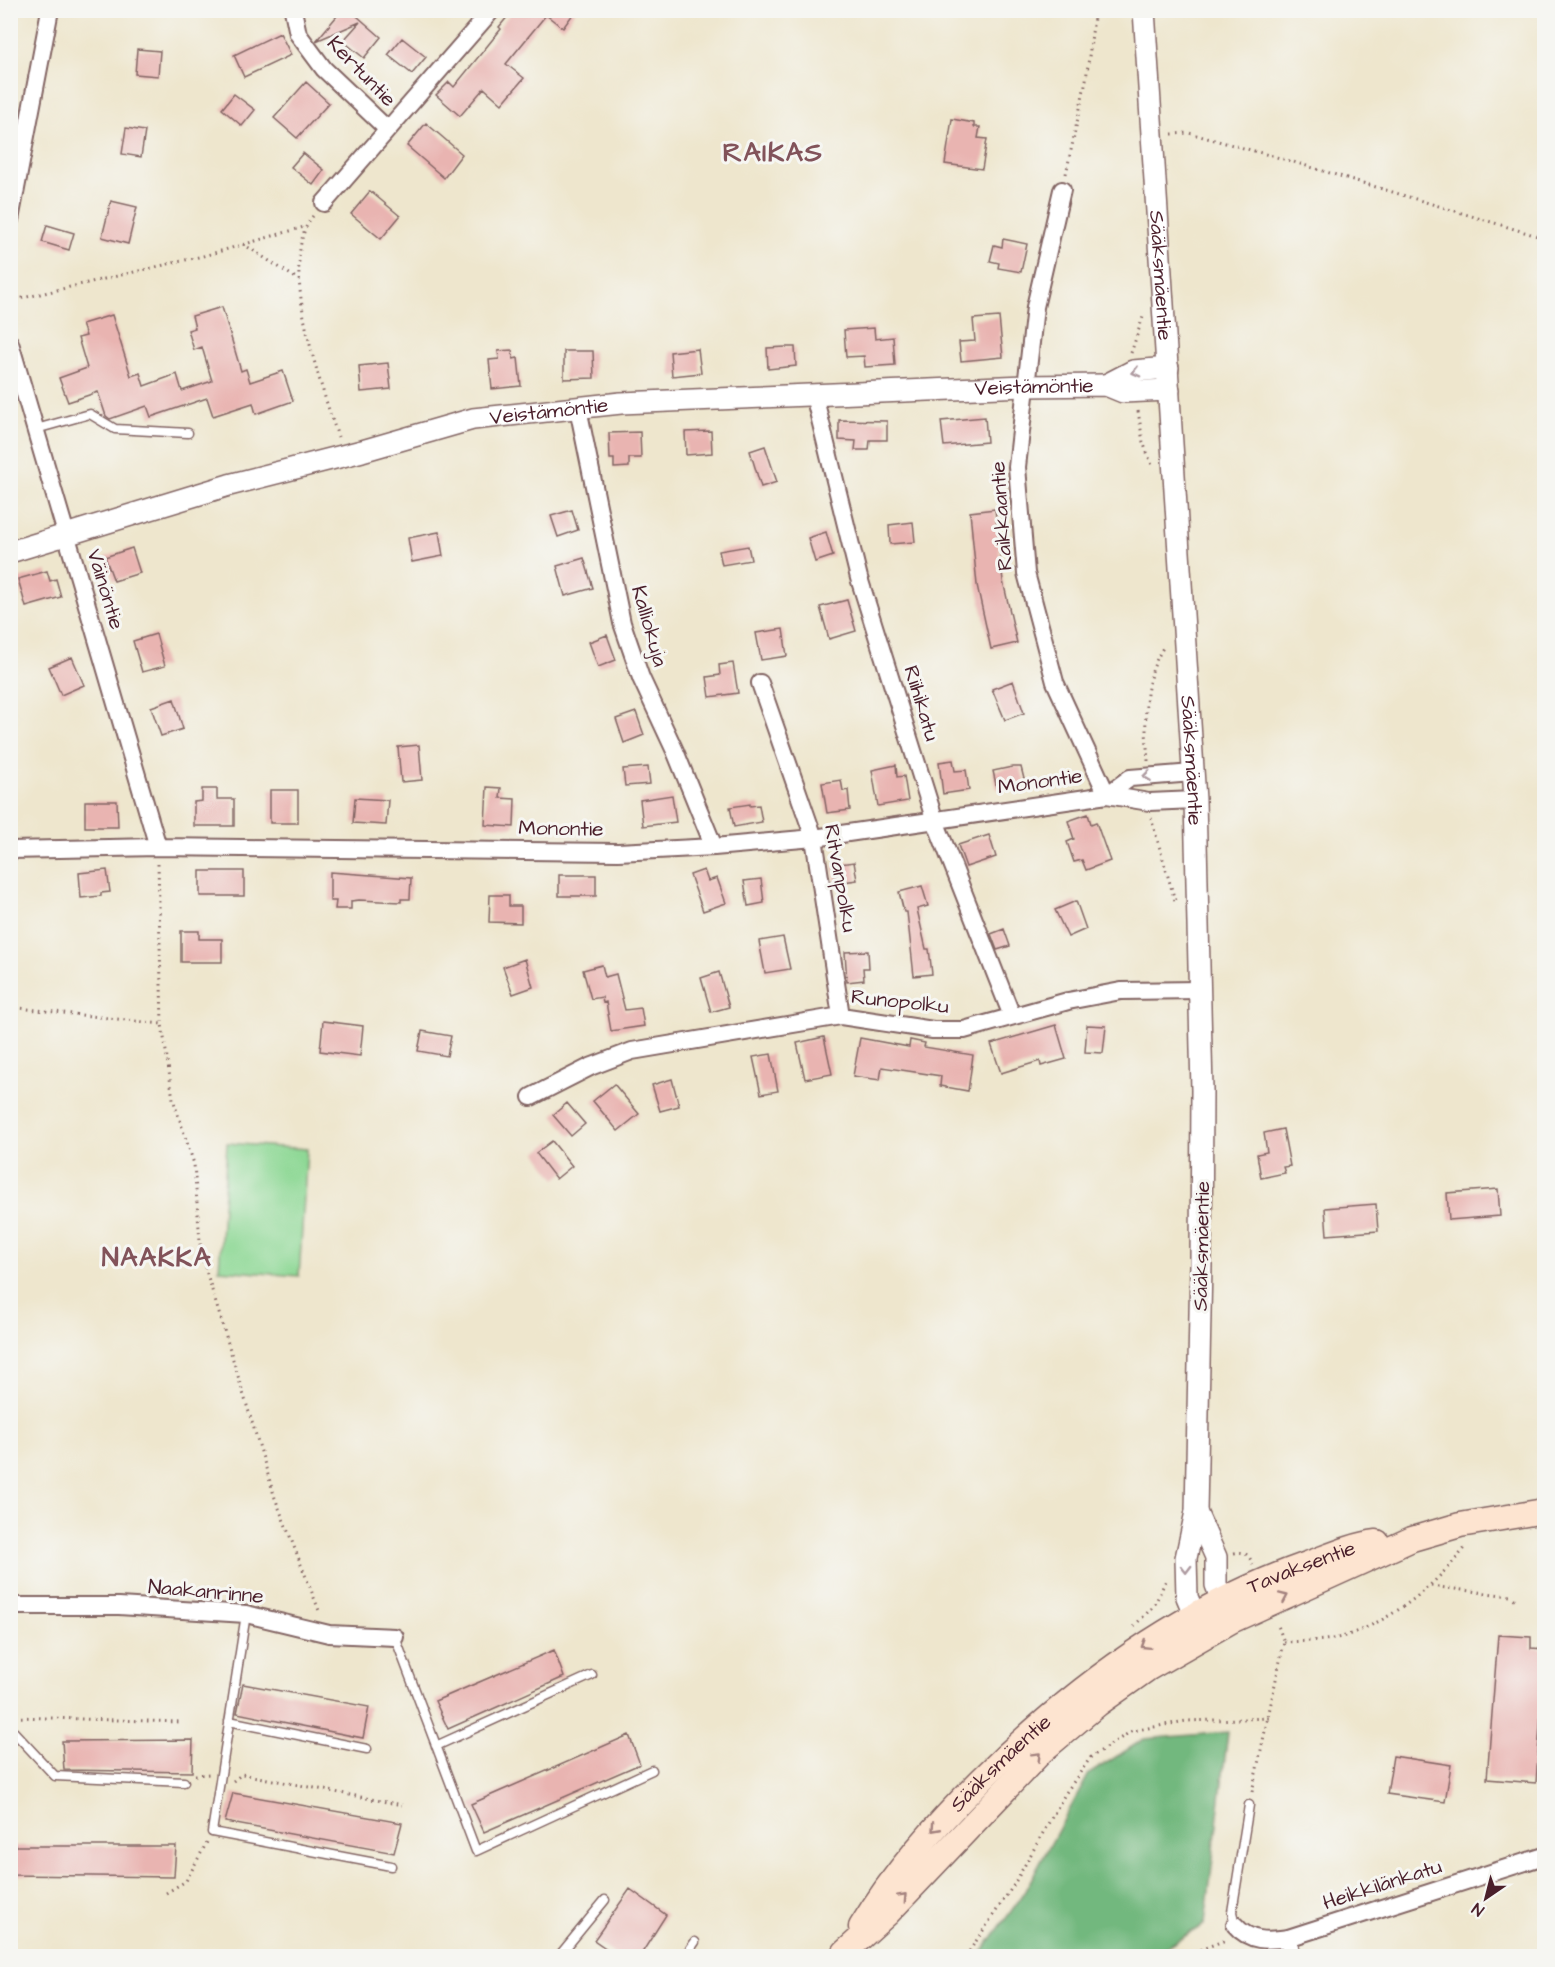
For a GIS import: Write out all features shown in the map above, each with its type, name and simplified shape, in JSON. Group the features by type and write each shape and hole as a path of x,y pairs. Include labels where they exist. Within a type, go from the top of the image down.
{"main road":[{"name":"Tavaksentie","path":"1226,1610 1268,1604 1412,1539 1460,1525 1545,1511"},
{"name":"Tavaksentie","path":"1226,1610 1259,1581 1373,1542 1412,1539"},
{"name":"Sääksmäentie","path":"843,1954 888,1912 1042,1751 1098,1704 1149,1668 1199,1624 1226,1610"}],"street":[{"path":"10,220 50,10"},
{"name":"Kertuntie","path":"293,10 298,34 324,69 387,129"},
{"name":"Kertuntie","path":"324,203 492,10"},
{"name":"Sääksmäentie","path":"1144,10 1195,800 1200,990 1201,1264 1196,1512 1186,1558 1187,1597 1199,1624"},
{"name":"Raikkaantie","path":"1062,190 1035,307 1017,467 1026,573 1055,682 1107,795"},
{"name":"Väinöntie","path":"10,344 158,847"},
{"name":"Veistämöntie","path":"1106,385 1133,371 1168,368"},
{"name":"Veistämöntie","path":"10,552 229,484 344,456 473,419 621,403 1106,385 1124,392 1169,390"},
{"name":"Riihikatu","path":"814,395 860,578 934,818 1012,1016"},
{"name":"Kalliokuja","path":"578,408 622,623 641,678 675,751 714,847"},
{"name":"Ritvanpolku","path":"760,683 814,838 841,1016"},
{"name":"Monontie","path":"1107,795 1130,778 1193,773"},
{"name":"Monontie","path":"10,850 158,847 618,852 714,847 814,838 934,818 1107,795 1149,802 1195,800"},
{"name":"Runopolku","path":"531,1097 590,1066 632,1051 841,1016 933,1030 964,1030 1068,1001 1120,991 1200,990"},
{"name":"Sääksmäentie","path":"1196,1512 1216,1557 1216,1585 1226,1610"},
{"name":"Naakanrinne","path":"10,1606 119,1606 246,1614 329,1634 395,1637"},
{"name":"Heikkilänkatu","path":"1238,1928 1253,1938 1268,1941 1288,1938 1545,1856"},
{"path":"1288,1938 1292,1956"}],"lane":[{"path":"36,429 90,414 115,429 188,433"},
{"path":"246,1614 212,1832 391,1866"},
{"path":"395,1637 476,1851 651,1770"},
{"path":"436,1746 592,1675"},
{"path":"229,1721 367,1749"},
{"path":"14,1732 55,1776 184,1782"},
{"path":"1238,1928 1232,1912 1249,1805"},
{"path":"559,1956 605,1900"},
{"path":"685,1956 695,1942"}],"path":[{"path":"1062,190 1086,80 1095,10"},
{"path":"1152,135 1190,133 1545,238"},
{"path":"324,203 304,227 297,251 299,280 317,373 344,456"},
{"path":"10,301 304,227"},
{"path":"243,244 299,280"},
{"path":"158,847 162,1024 172,1099 194,1164 201,1254 275,1498 329,1634"},
{"path":"10,1007 162,1024"},
{"path":"1284,1642 1347,1635 1398,1610 1431,1586 1465,1548"},
{"path":"1216,1557 1242,1551 1248,1555 1259,1581"},
{"path":"1431,1586 1510,1596 1516,1600"},
{"path":"1249,1805 1284,1642 1268,1604"},
{"path":"15,1717 182,1722"},
{"path":"966,1956 1013,1886 1065,1794 1091,1757 1132,1731 1186,1721 1269,1718"},
{"path":"184,1782 198,1773 209,1774 223,1760"},
{"path":"218,1794 242,1774 402,1805"},
{"path":"166,1893 186,1881 212,1832"},
{"path":"1183,1956 1218,1944 1238,1928"}],"green space":[{"path":"227,1143 307,1149 299,1276 219,1270"},
{"path":"1228,1732 1205,1924 1152,1956 979,1956 1022,1896 1089,1774 1144,1739"}],"building":[{"path":"342,10 350,10 381,37 364,58 343,41 360,22 316,41"},
{"path":"513,10 576,10 563,28 546,15 506,64 524,78 502,104 484,88 460,116 436,95 449,82 454,87 501,29 499,27"},
{"path":"280,33 291,55 244,77 234,55"},
{"path":"402,38 426,57 412,74 388,55"},
{"path":"137,49 160,51 158,76 135,74"},
{"path":"306,82 329,103 297,138 274,118"},
{"path":"234,94 255,110 242,126 222,109"},
{"path":"952,119 974,123 974,127 980,127 978,138 987,139 982,169 945,164"},
{"path":"426,123 462,154 444,178 407,146"},
{"path":"126,128 145,131 141,157 122,154"},
{"path":"303,153 324,170 313,185 291,167"},
{"path":"370,191 400,216 381,239 351,214"},
{"path":"111,201 137,207 128,244 102,237"},
{"path":"47,225 74,233 69,250 42,242"},
{"path":"1003,239 1027,244 1021,272 998,268 999,263 990,261 994,245 1002,247"},
{"path":"222,307 241,371 246,369 250,382 283,371 293,401 256,414 253,403 213,416 207,398 151,417 147,406 110,419 106,416 98,392 68,402 59,378 87,368 78,338 86,336 82,324 112,315 131,376 140,373 144,386 177,374 182,391 212,381 202,347 194,350 188,330 195,328 192,316"},
{"path":"999,317 1003,357 961,361 959,342 975,341 973,319"},
{"path":"874,328 875,339 893,337 895,365 865,367 864,356 846,357 844,330"},
{"path":"795,347 796,366 768,369 767,348"},
{"path":"698,349 701,373 672,376 670,352"},
{"path":"512,350 513,359 518,358 521,386 492,389 489,360 499,359 498,351"},
{"path":"564,351 593,351 594,378 564,379"},
{"path":"388,363 391,389 361,392 359,366"},
{"path":"985,417 987,442 944,446 941,421"},
{"path":"839,420 887,421 887,440 870,440 869,450 855,450 856,441 839,440"},
{"path":"711,431 712,453 686,455 685,432"},
{"path":"640,432 641,458 629,458 629,467 614,468 614,459 610,459 609,433"},
{"path":"765,446 777,482 761,487 750,451"},
{"path":"995,509 1003,581 1017,643 991,649 977,585 970,512"},
{"path":"572,510 578,530 558,537 551,516"},
{"path":"913,522 915,542 890,544 889,525"},
{"path":"439,532 443,556 412,562 408,538"},
{"path":"826,532 833,556 815,562 808,538"},
{"path":"748,546 751,560 722,565 719,551"},
{"path":"132,548 140,573 114,581 105,557"},
{"path":"584,558 593,588 565,596 557,566"},
{"path":"47,571 50,581 56,579 61,597 26,607 18,579"},
{"path":"847,600 856,631 829,639 820,607"},
{"path":"783,629 787,656 761,660 756,633"},
{"path":"156,634 165,666 142,672 133,641"},
{"path":"607,635 616,660 598,667 589,642"},
{"path":"72,657 84,685 61,695 49,667"},
{"path":"733,663 738,693 710,697 707,677 720,675 719,665"},
{"path":"1013,681 1024,713 1005,720 992,689"},
{"path":"174,699 183,729 161,736 151,707"},
{"path":"636,712 644,735 624,743 616,719"},
{"path":"419,745 422,780 401,782 398,747"},
{"path":"953,760 955,771 966,770 969,790 943,794 939,762"},
{"path":"896,765 897,777 904,776 908,801 878,806 872,770"},
{"path":"648,767 650,784 625,786 623,769"},
{"path":"1021,767 1025,783 997,789 993,771"},
{"path":"841,780 843,791 848,790 850,810 827,813 822,783"},
{"path":"487,787 501,788 500,798 515,799 514,827 485,825"},
{"path":"202,789 217,789 217,799 234,799 234,826 194,826 194,802 202,801"},
{"path":"270,790 298,790 298,823 270,823"},
{"path":"672,795 676,822 643,826 640,800"},
{"path":"355,798 388,800 386,825 353,823"},
{"path":"85,801 117,801 118,827 85,827"},
{"path":"750,804 750,806 759,805 762,822 734,827 730,807"},
{"path":"1088,814 1091,824 1096,822 1110,861 1086,870 1082,860 1074,862 1067,842 1074,839 1068,821"},
{"path":"989,835 996,857 966,867 958,845"},
{"path":"854,862 857,880 836,883 833,865"},
{"path":"107,870 110,892 101,893 101,896 81,898 79,873"},
{"path":"704,870 708,881 717,878 726,903 703,911 690,875"},
{"path":"200,871 244,871 244,896 200,896"},
{"path":"330,872 411,878 410,899 401,899 401,902 351,901 351,909 335,909 336,901 330,901"},
{"path":"559,875 596,875 596,896 559,896"},
{"path":"761,879 764,903 748,906 744,881"},
{"path":"922,886 928,906 917,909 926,949 929,949 932,974 914,976 907,912 904,912 899,892"},
{"path":"490,895 509,895 509,906 521,906 521,923 489,922"},
{"path":"1076,901 1086,929 1068,937 1055,910"},
{"path":"1004,929 1010,946 997,950 991,934"},
{"path":"181,931 199,931 199,939 222,939 222,962 181,962"},
{"path":"783,937 790,969 765,973 759,941"},
{"path":"868,951 869,968 863,968 864,980 847,982 845,952"},
{"path":"525,959 533,987 513,994 503,967"},
{"path":"602,965 605,977 616,974 625,1010 641,1008 644,1026 611,1031 606,1002 603,1003 602,997 591,999 583,970"},
{"path":"719,972 729,1007 711,1012 701,978"},
{"path":"323,1021 363,1026 360,1056 320,1051"},
{"path":"1056,1025 1066,1059 1041,1066 1040,1061 1001,1073 991,1044"},
{"path":"1087,1025 1106,1026 1103,1053 1085,1052"},
{"path":"422,1031 451,1036 447,1056 418,1051"},
{"path":"824,1037 832,1074 805,1079 797,1043"},
{"path":"860,1038 909,1047 910,1040 925,1043 924,1047 973,1055 968,1091 940,1086 941,1076 882,1067 880,1080 853,1076"},
{"path":"771,1054 778,1091 761,1094 753,1057"},
{"path":"672,1079 679,1106 660,1111 652,1085"},
{"path":"614,1084 639,1114 618,1131 593,1101"},
{"path":"567,1103 585,1124 571,1136 553,1115"},
{"path":"1283,1129 1290,1166 1283,1167 1285,1173 1261,1178 1257,1154 1267,1152 1264,1133"},
{"path":"552,1141 572,1166 556,1179 536,1153"},
{"path":"1498,1189 1500,1216 1449,1220 1447,1193"},
{"path":"1376,1204 1378,1231 1327,1235 1325,1208"},
{"path":"1498,1635 1531,1637 1531,1648 1545,1649 1545,1697 1542,1697 1536,1783 1487,1779"},
{"path":"554,1650 564,1677 448,1729 435,1701"},
{"path":"243,1684 369,1707 363,1738 237,1713"},
{"path":"629,1735 640,1764 484,1832 471,1804"},
{"path":"193,1740 192,1772 64,1770 62,1741"},
{"path":"1393,1756 1451,1765 1445,1802 1387,1794"},
{"path":"233,1793 402,1823 394,1853 225,1822"},
{"path":"10,1846 176,1846 174,1877 10,1875"},
{"path":"630,1889 666,1915 640,1956 617,1956 594,1940"}],"district":[{"name":"RAIKAS","path":"773,152"},
{"name":"NAAKKA","path":"157,1257"}]}
